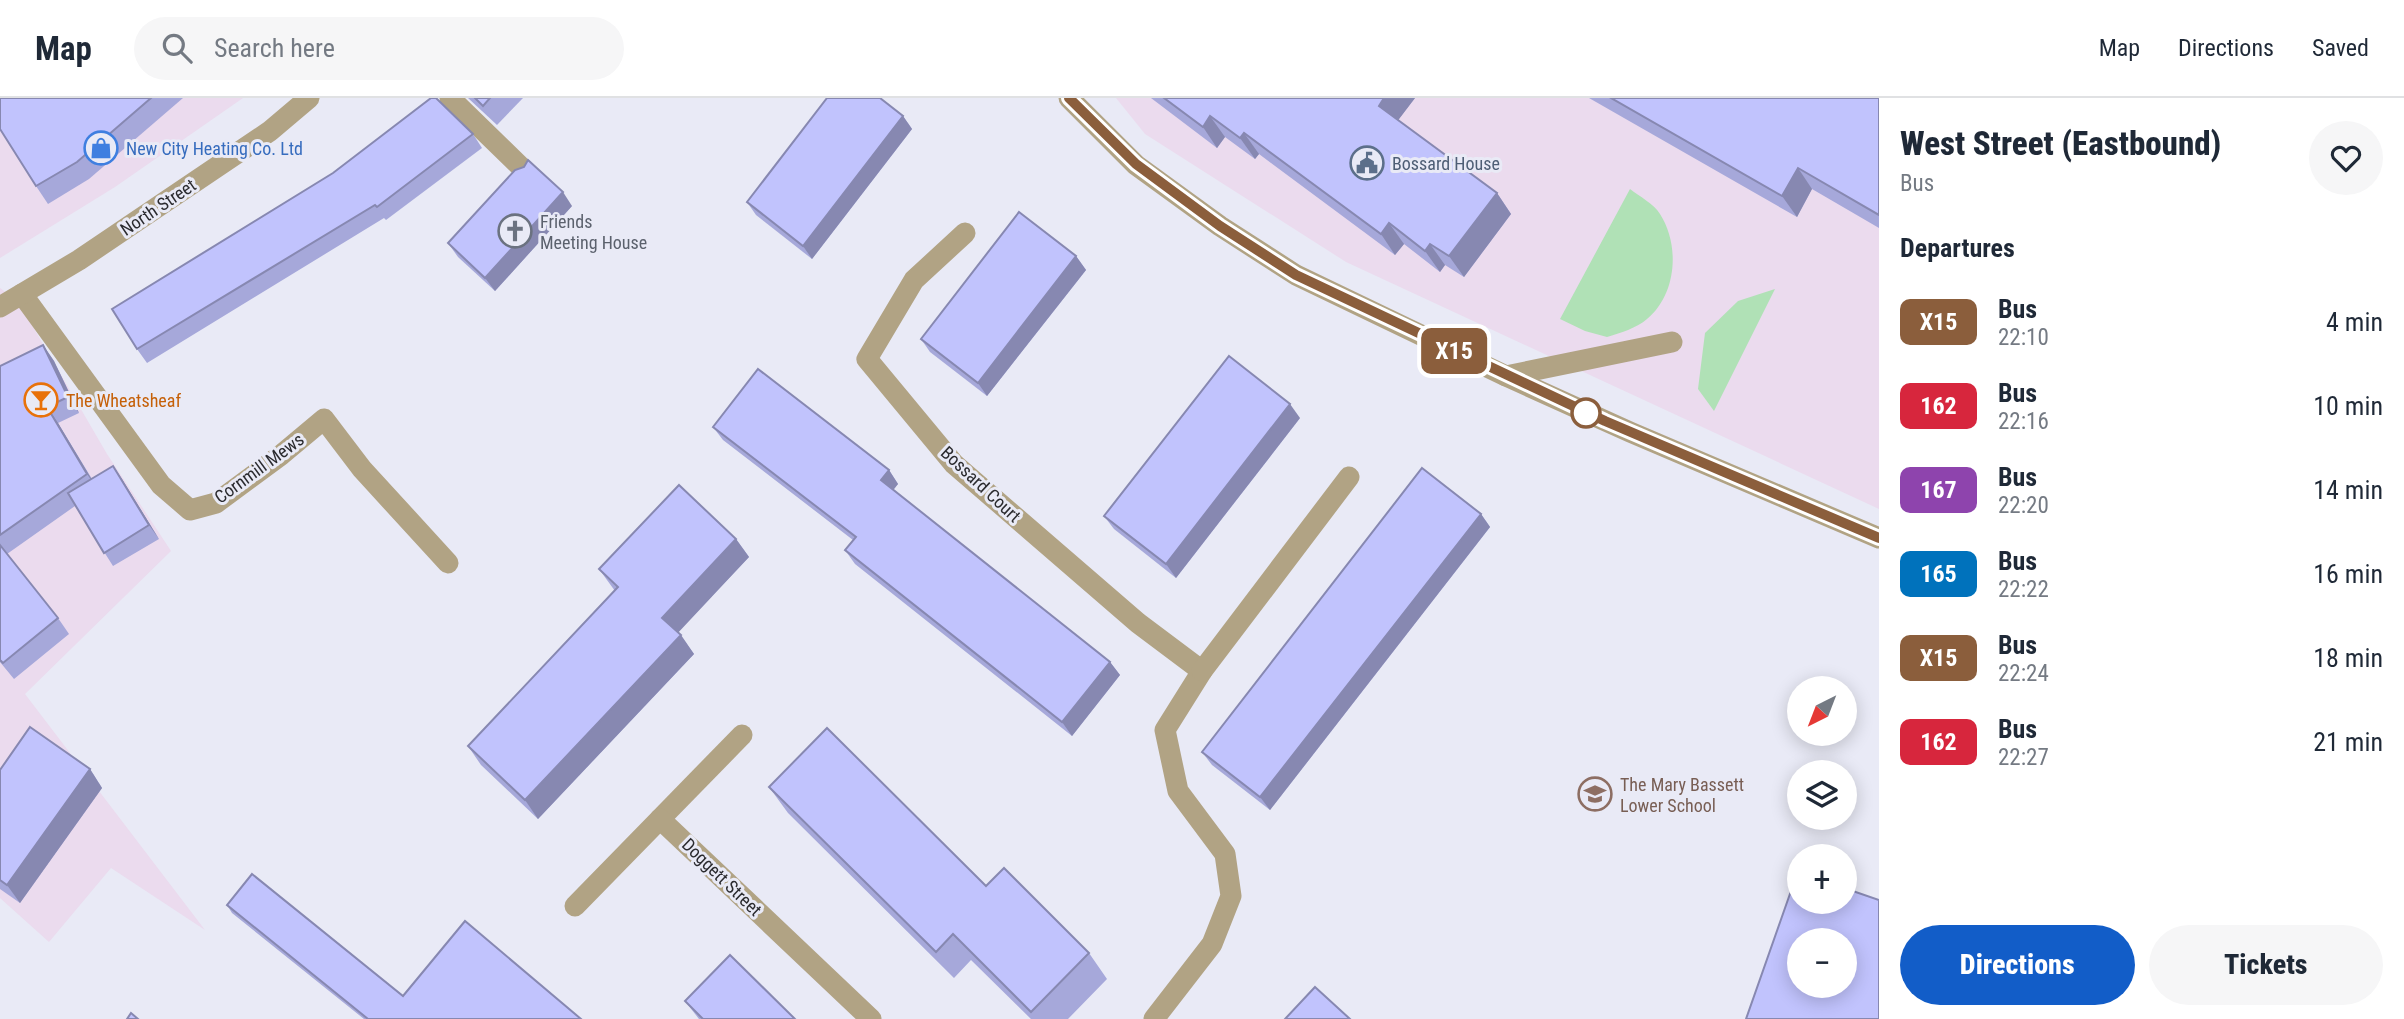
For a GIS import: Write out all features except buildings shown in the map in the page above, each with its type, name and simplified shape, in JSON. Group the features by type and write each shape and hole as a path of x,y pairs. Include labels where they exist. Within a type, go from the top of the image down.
{"street":[{"name":"North Street","path":"0,307 79,260 270,131 309,98"},
{"path":"450,98 525,171"},
{"path":"1069,98 1136,164 1220,226 1296,275 1642,438 1879,538"},
{"name":"Bossard Court","path":"965,233 914,280 867,359 954,464 1138,623 1202,671"},
{"name":"Cornmill Mews","path":"22,294 161,485 190,510 216,503 324,419 362,469 448,563"},
{"path":"1506,376 1672,342"},
{"path":"1154,1019 1212,944 1231,896 1225,853 1178,791 1165,730 1202,671 1349,477"},
{"path":"575,906 741,735"},
{"name":"Doggett Street","path":"660,819 871,1019"}],"shaded area":[{"path":"0,98 243,98 115,187 0,258"},
{"path":"1116,98 1879,98 1879,509 1346,262 1145,134"},
{"path":"0,288 18,301 107,454 171,551 25,694 205,930 111,868 49,942 0,898"}],"green space":[{"path":"1630,189 1657,210 1666,226 1673,254 1670,283 1657,309 1647,319 1628,330 1607,337 1585,331 1560,319"},
{"path":"1775,289 1714,411 1698,389 1705,333 1738,301"}],"bus line":[{"name":"X15","path":"1069,98 1136,164 1220,226 1296,275 1605,421 1879,538"}],"place":[{"name":"New City Heating Co. Ltd","path":"101,148"},
{"name":"Bossard House","path":"1367,163"},
{"name":"Friends Meeting House","path":"515,231"},
{"name":"The Wheatsheaf","path":"41,400"},
{"name":"The Mary Bassett Lower School","path":"1595,794"}]}
